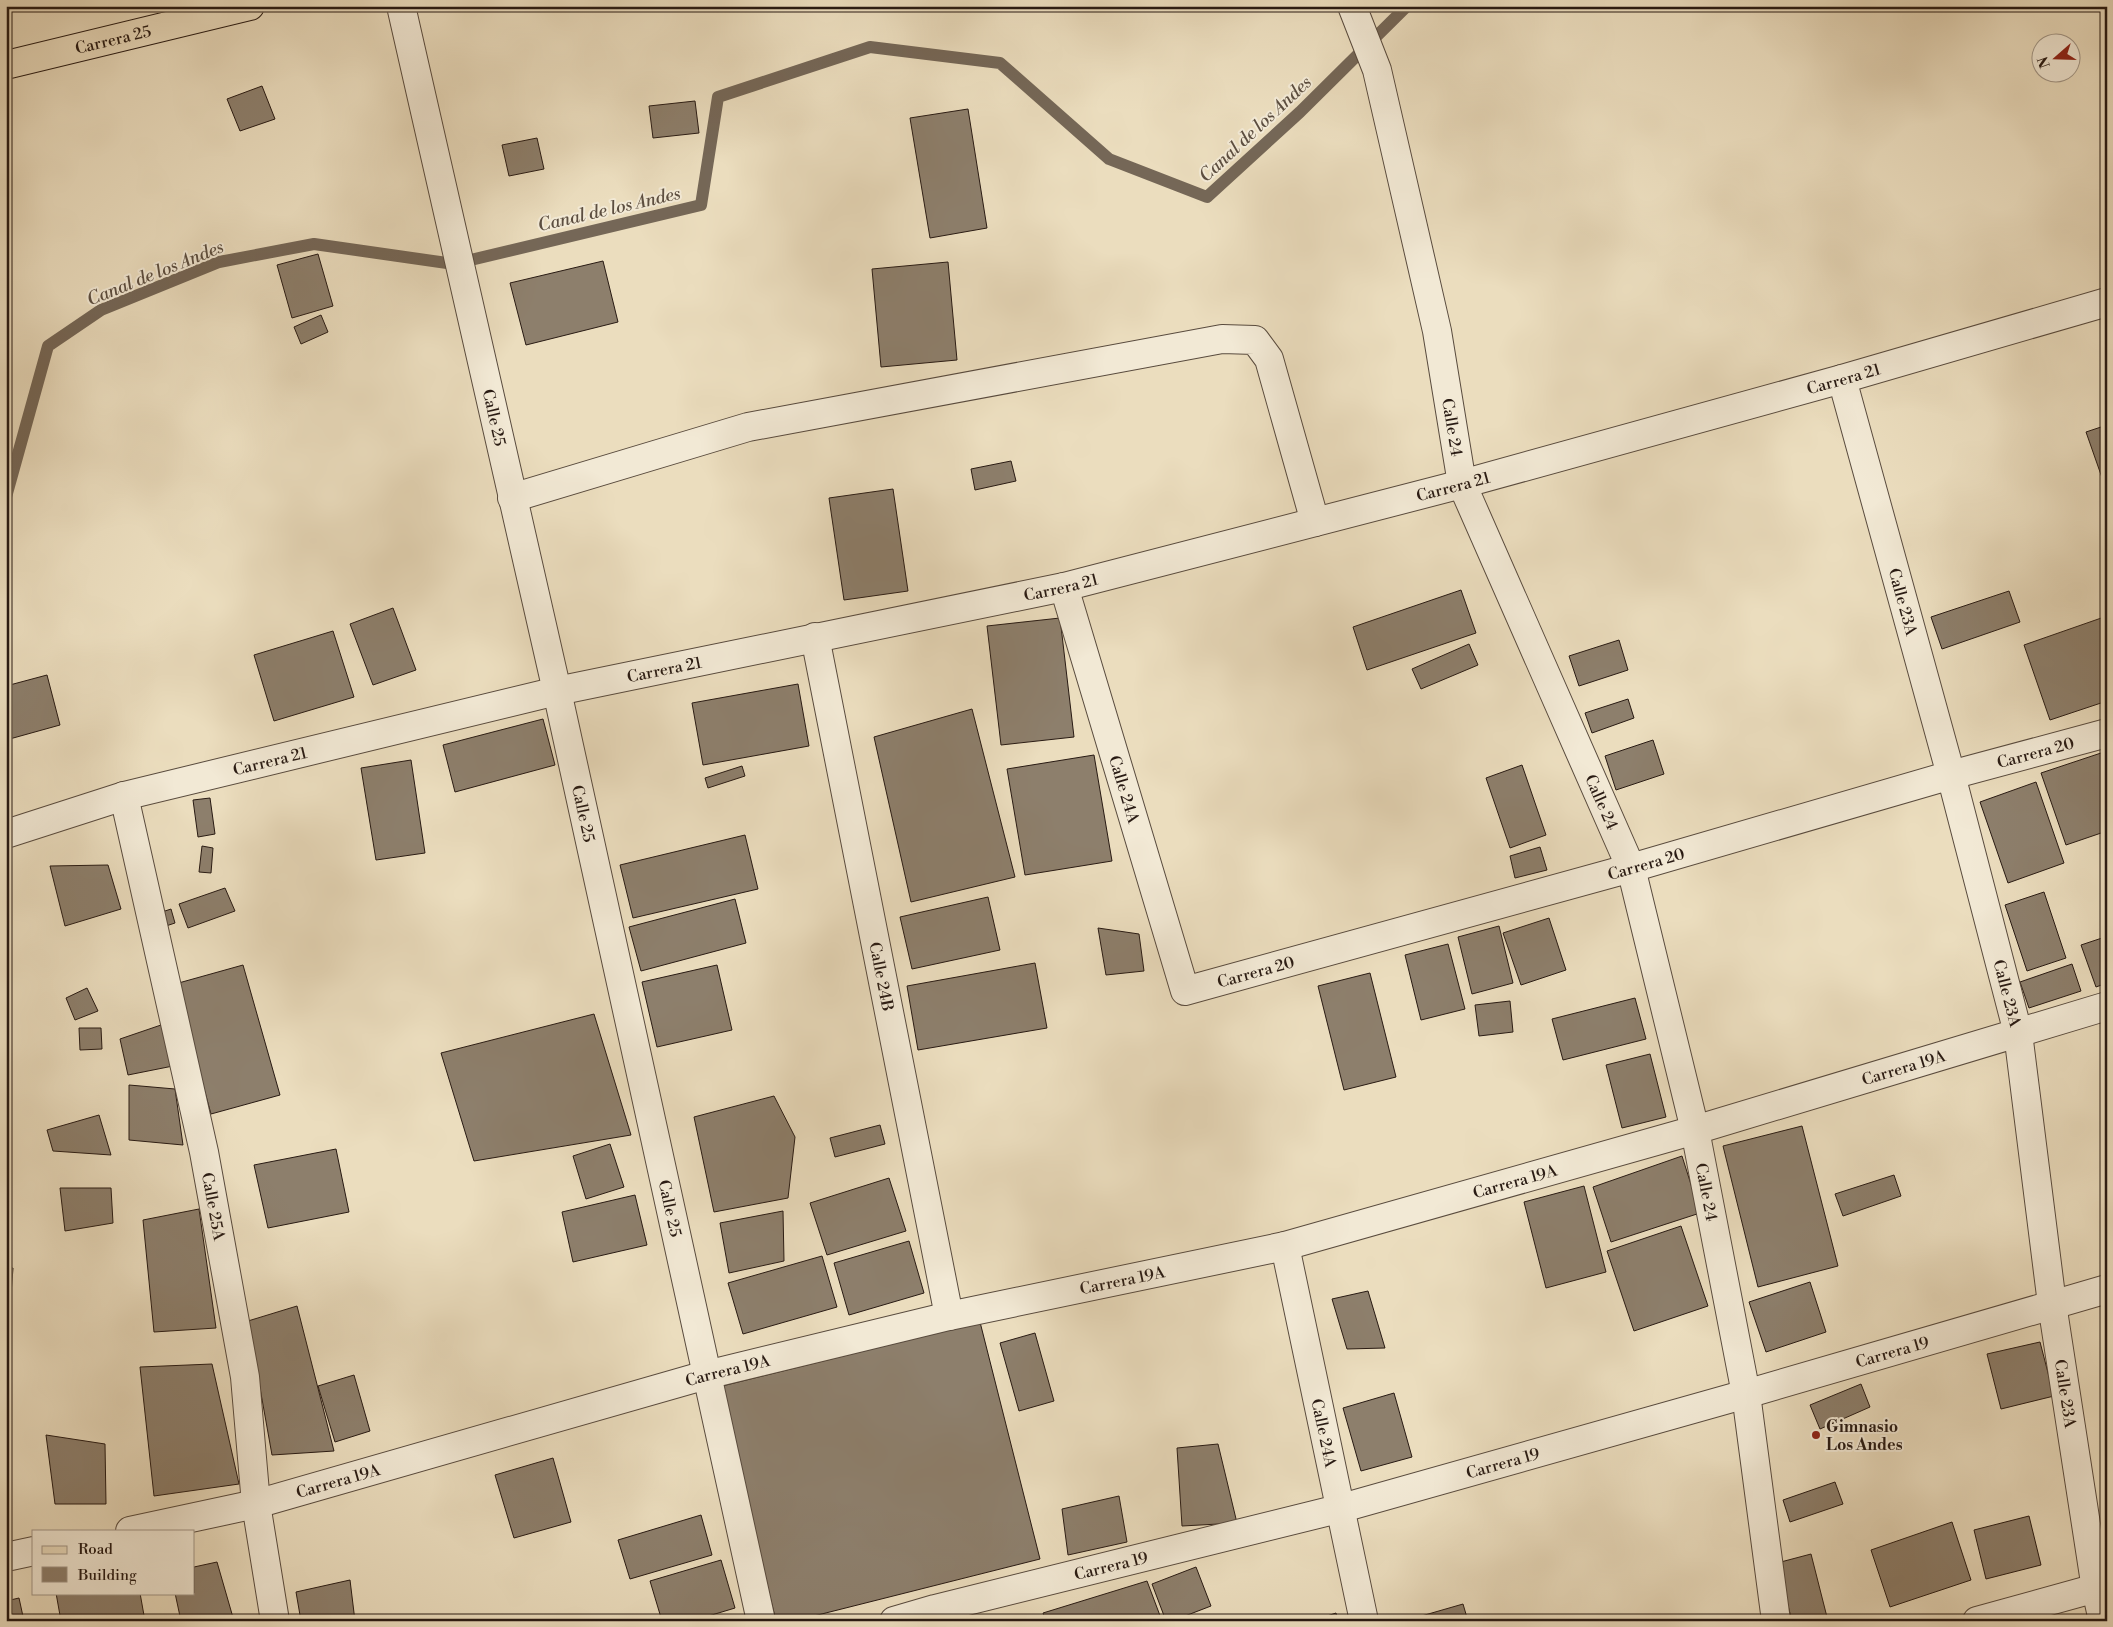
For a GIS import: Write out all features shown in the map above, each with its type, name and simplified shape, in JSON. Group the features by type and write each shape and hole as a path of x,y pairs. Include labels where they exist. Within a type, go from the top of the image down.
{"main road":[{"name":"Carrera 25","path":"6,65 237,8"}],"street":[{"name":"Calle 25","path":"401,6 557,691 761,1621"},
{"name":"Calle 24","path":"1352,6 1378,70 1436,331 1462,484 1631,868 1695,1130 1746,1394 1776,1621"},
{"name":"Carrera 21","path":"6,834 124,796 557,691 1064,587 1462,484 1842,379 2107,302"},
{"path":"512,498 748,427 1222,339 1255,340 1270,359 1315,522"},
{"name":"Calle 23A","path":"1842,379 1951,775 2018,1033 2052,1304 2101,1587 2103,1621"},
{"name":"Calle 24A","path":"1064,587 1185,991"},
{"name":"Calle 24B","path":"815,637 949,1316"},
{"name":"Carrera 20","path":"1185,991 1631,868 1951,775 2107,733"},
{"name":"Calle 25A","path":"124,796 204,1152 245,1377 256,1504 275,1621"},
{"name":"Carrera 19A","path":"135,1530 256,1504 706,1375 949,1316 1286,1246 1695,1130 2107,1006"},
{"name":"Calle 24A","path":"1286,1246 1364,1621"},
{"name":"Carrera 19","path":"894,1621 936,1615 1342,1508 1746,1394 2107,1289"},
{"path":"6,1557 32,1551"},
{"path":"1977,1621 2101,1587"}],"building":[{"path":"262,86 275,119 240,131 227,99"},
{"path":"695,101 699,133 653,138 649,106"},
{"path":"968,109 987,228 930,238 910,118"},
{"path":"537,138 544,169 509,176 502,145"},
{"path":"318,254 333,306 292,318 277,265"},
{"path":"603,261 618,322 526,345 510,283"},
{"path":"948,262 957,360 881,367 872,269"},
{"path":"321,315 328,332 301,344 294,327"},
{"path":"2107,425 2107,492 2086,432"},
{"path":"1011,461 1016,481 975,490 971,469"},
{"path":"893,489 908,591 844,600 829,498"},
{"path":"1461,590 1476,633 1367,670 1353,627"},
{"path":"2009,591 2020,622 1942,649 1931,617"},
{"path":"393,608 416,670 373,685 350,624"},
{"path":"2107,616 2107,701 2050,720 2024,645"},
{"path":"1060,618 1074,737 1001,745 987,626"},
{"path":"333,631 354,697 274,721 254,655"},
{"path":"1619,640 1628,670 1579,686 1569,656"},
{"path":"1469,644 1478,665 1421,689 1412,669"},
{"path":"47,675 60,725 6,740 6,686"},
{"path":"798,684 809,746 703,765 692,703"},
{"path":"1628,699 1634,718 1592,733 1585,713"},
{"path":"972,709 1015,877 911,902 874,737"},
{"path":"543,719 555,765 455,792 443,745"},
{"path":"1653,740 1664,774 1616,790 1605,756"},
{"path":"2107,751 2107,831 2066,845 2041,773"},
{"path":"1094,755 1112,861 1025,875 1007,769"},
{"path":"411,760 425,853 376,860 361,768"},
{"path":"1522,765 1546,835 1510,848 1486,778"},
{"path":"742,766 745,776 708,788 705,778"},
{"path":"2036,782 2064,863 2008,883 1980,802"},
{"path":"210,798 215,834 198,837 193,800"},
{"path":"745,835 758,889 633,918 620,865"},
{"path":"202,846 213,848 211,873 199,872"},
{"path":"1540,847 1547,870 1515,878 1510,856"},
{"path":"108,865 121,909 65,926 50,866"},
{"path":"225,888 235,911 188,928 179,904"},
{"path":"2044,892 2066,958 2027,971 2005,905"},
{"path":"988,897 1000,950 912,969 900,917"},
{"path":"735,899 746,943 641,971 629,927"},
{"path":"171,909 175,923 163,927 159,913"},
{"path":"1549,918 1566,970 1521,985 1503,933"},
{"path":"1499,926 1513,983 1472,994 1458,937"},
{"path":"1098,928 1139,934 1144,971 1106,975"},
{"path":"2102,938 2107,952 2107,983 2096,987 2081,945"},
{"path":"1448,944 1465,1009 1421,1020 1405,955"},
{"path":"1035,963 1047,1028 918,1050 907,986"},
{"path":"2072,964 2081,991 2029,1008 2020,982"},
{"path":"243,965 280,1095 211,1114 175,984"},
{"path":"717,965 732,1030 657,1047 642,982"},
{"path":"1370,973 1396,1077 1344,1090 1318,986"},
{"path":"87,988 98,1011 75,1020 66,998"},
{"path":"1635,998 1646,1039 1563,1060 1552,1019"},
{"path":"1510,1001 1513,1032 1479,1036 1475,1005"},
{"path":"594,1014 631,1135 474,1161 441,1053"},
{"path":"161,1025 173,1066 128,1075 120,1039"},
{"path":"79,1028 101,1028 102,1049 80,1050"},
{"path":"1650,1054 1666,1117 1622,1128 1606,1065"},
{"path":"129,1085 175,1089 183,1145 129,1140"},
{"path":"774,1096 795,1137 788,1198 714,1212 694,1117"},
{"path":"99,1115 111,1155 53,1151 47,1130"},
{"path":"880,1125 885,1144 835,1157 830,1138"},
{"path":"1802,1126 1838,1266 1758,1287 1723,1146"},
{"path":"610,1144 624,1187 586,1199 573,1156"},
{"path":"336,1149 349,1212 268,1228 254,1165"},
{"path":"1682,1156 1700,1213 1611,1242 1593,1187"},
{"path":"1894,1175 1901,1196 1843,1216 1835,1194"},
{"path":"889,1178 906,1231 827,1255 810,1203"},
{"path":"1584,1186 1606,1272 1546,1288 1524,1202"},
{"path":"60,1188 111,1188 113,1223 65,1231"},
{"path":"635,1195 647,1245 573,1262 562,1212"},
{"path":"199,1209 216,1328 154,1332 143,1220"},
{"path":"783,1211 784,1261 729,1273 720,1223"},
{"path":"1681,1226 1708,1306 1634,1331 1607,1251"},
{"path":"909,1241 924,1293 849,1315 834,1263"},
{"path":"822,1256 837,1307 743,1334 728,1283"},
{"path":"6,1268 13,1268 9,1320 6,1320"},
{"path":"1810,1282 1826,1332 1766,1352 1749,1302"},
{"path":"1368,1291 1385,1348 1347,1349 1332,1299"},
{"path":"297,1306 334,1451 272,1455 248,1321"},
{"path":"980,1322 1040,1559 794,1621 776,1621 718,1387"},
{"path":"1035,1333 1054,1401 1019,1411 1000,1343"},
{"path":"2040,1342 2054,1396 2001,1409 1987,1354"},
{"path":"212,1364 239,1484 154,1496 140,1367"},
{"path":"354,1375 370,1431 335,1442 318,1386"},
{"path":"1861,1384 1870,1407 1820,1429 1810,1405"},
{"path":"1394,1393 1412,1457 1361,1471 1343,1408"},
{"path":"2107,1423 2107,1442 2102,1424"},
{"path":"46,1435 105,1444 106,1504 55,1504"},
{"path":"1218,1444 1237,1523 1182,1526 1177,1448"},
{"path":"553,1458 571,1522 514,1538 495,1475"},
{"path":"1835,1482 1843,1504 1790,1522 1783,1500"},
{"path":"1119,1496 1127,1542 1068,1555 1062,1509"},
{"path":"701,1515 712,1555 630,1579 618,1540"},
{"path":"2029,1516 2041,1565 1986,1579 1974,1530"},
{"path":"1952,1522 1971,1580 1890,1607 1871,1550"},
{"path":"1811,1554 1828,1621 1792,1621 1777,1563"},
{"path":"721,1560 735,1608 692,1621 662,1621 650,1581"},
{"path":"217,1562 234,1621 181,1621 175,1594 195,1594 195,1567"},
{"path":"1196,1567 1211,1606 1172,1621 1166,1621 1152,1584"},
{"path":"350,1580 355,1621 301,1621 296,1592"},
{"path":"1147,1581 1162,1621 1046,1621 1043,1613"},
{"path":"56,1594 140,1594 145,1621 61,1621"},
{"path":"19,1598 24,1621 6,1621 6,1601"},
{"path":"1463,1604 1468,1621 1404,1621"},
{"path":"1336,1613 1338,1621 1312,1621"}],"waterway":[{"name":"Canal de los Andes","path":"6,497 48,346 101,310 219,262 314,244 454,264 701,205 718,97 870,47 1000,63 1109,159 1207,197 1300,112 1407,6"}],"place":[{"name":"Gimnasio Los Andes","path":"1816,1435"}]}
